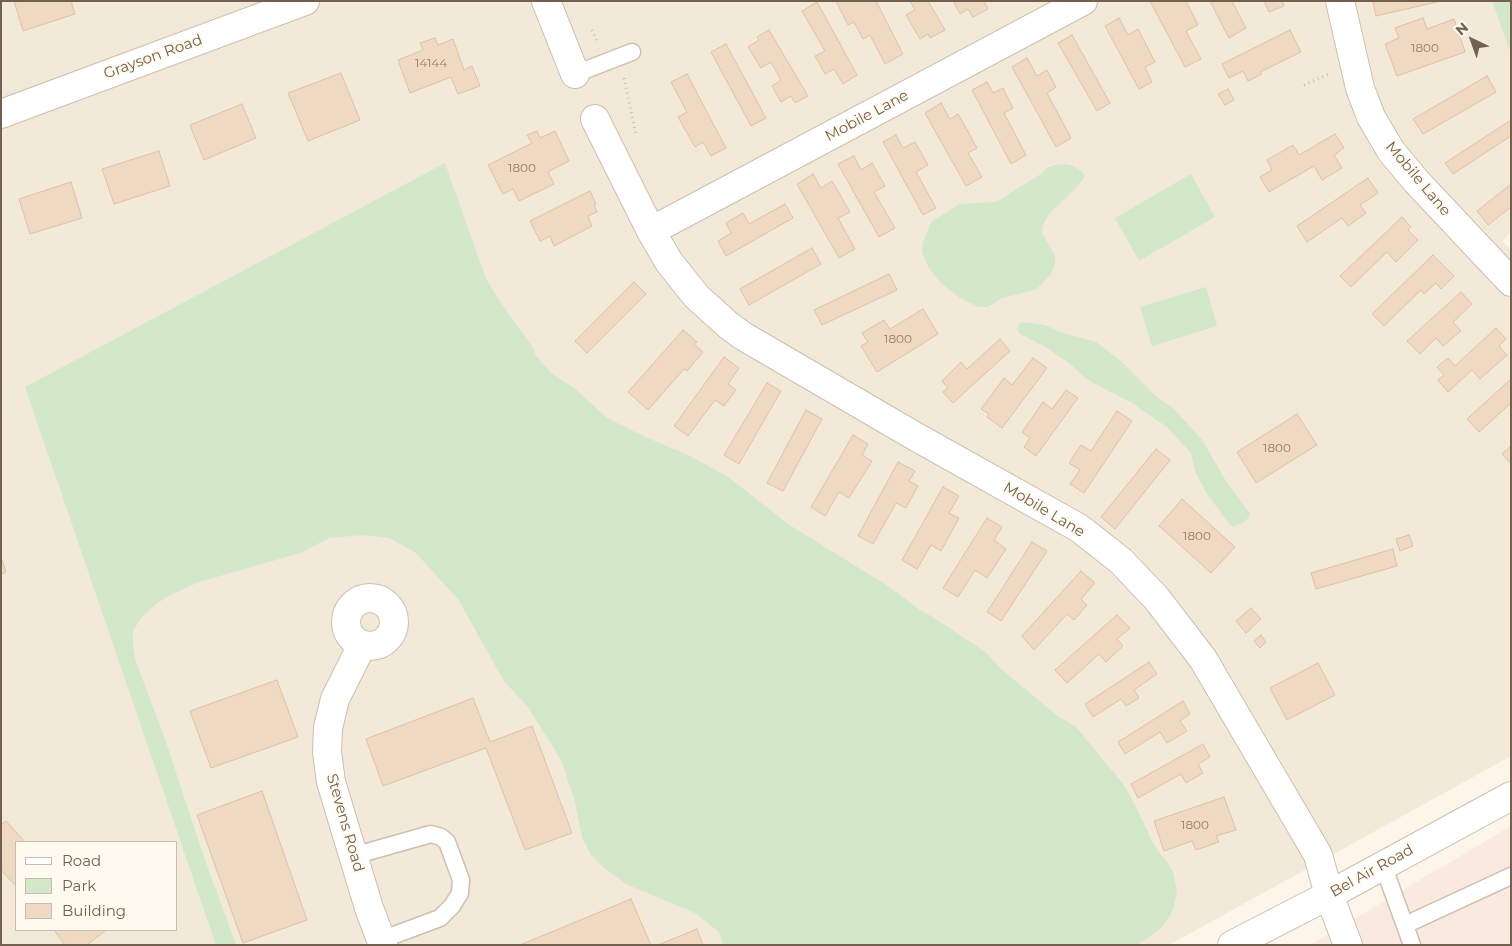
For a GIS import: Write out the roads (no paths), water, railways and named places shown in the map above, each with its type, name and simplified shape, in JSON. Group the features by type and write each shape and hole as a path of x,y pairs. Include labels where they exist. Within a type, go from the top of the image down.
{"street":[{"name":"Grayson Road","path":"1,114 304,1"},
{"path":"546,1 575,74"},
{"name":"Mobile Lane","path":"651,231 1083,1"},
{"name":"Mobile Lane","path":"1340,1 1360,88 1371,117 1391,151 1416,181 1511,282"},
{"name":"Mobile Lane","path":"595,118 651,231 669,262 696,296 728,325 743,336 918,438 1079,528 1120,561 1157,599 1203,660 1318,855 1329,895 1348,945"},
{"name":"Stevens Road","path":"362,645 335,699 328,728 327,752 331,782 353,856 382,942"},
{"name":"Bel Air Road","path":"1232,945 1329,895 1511,796"}],"lane":[{"path":"575,74 632,52"},
{"path":"353,856 431,834 441,837 447,842 461,880 460,893 452,906 440,918 382,942"},
{"path":"1383,865 1412,945"},
{"path":"1405,925 1511,876"}]}
